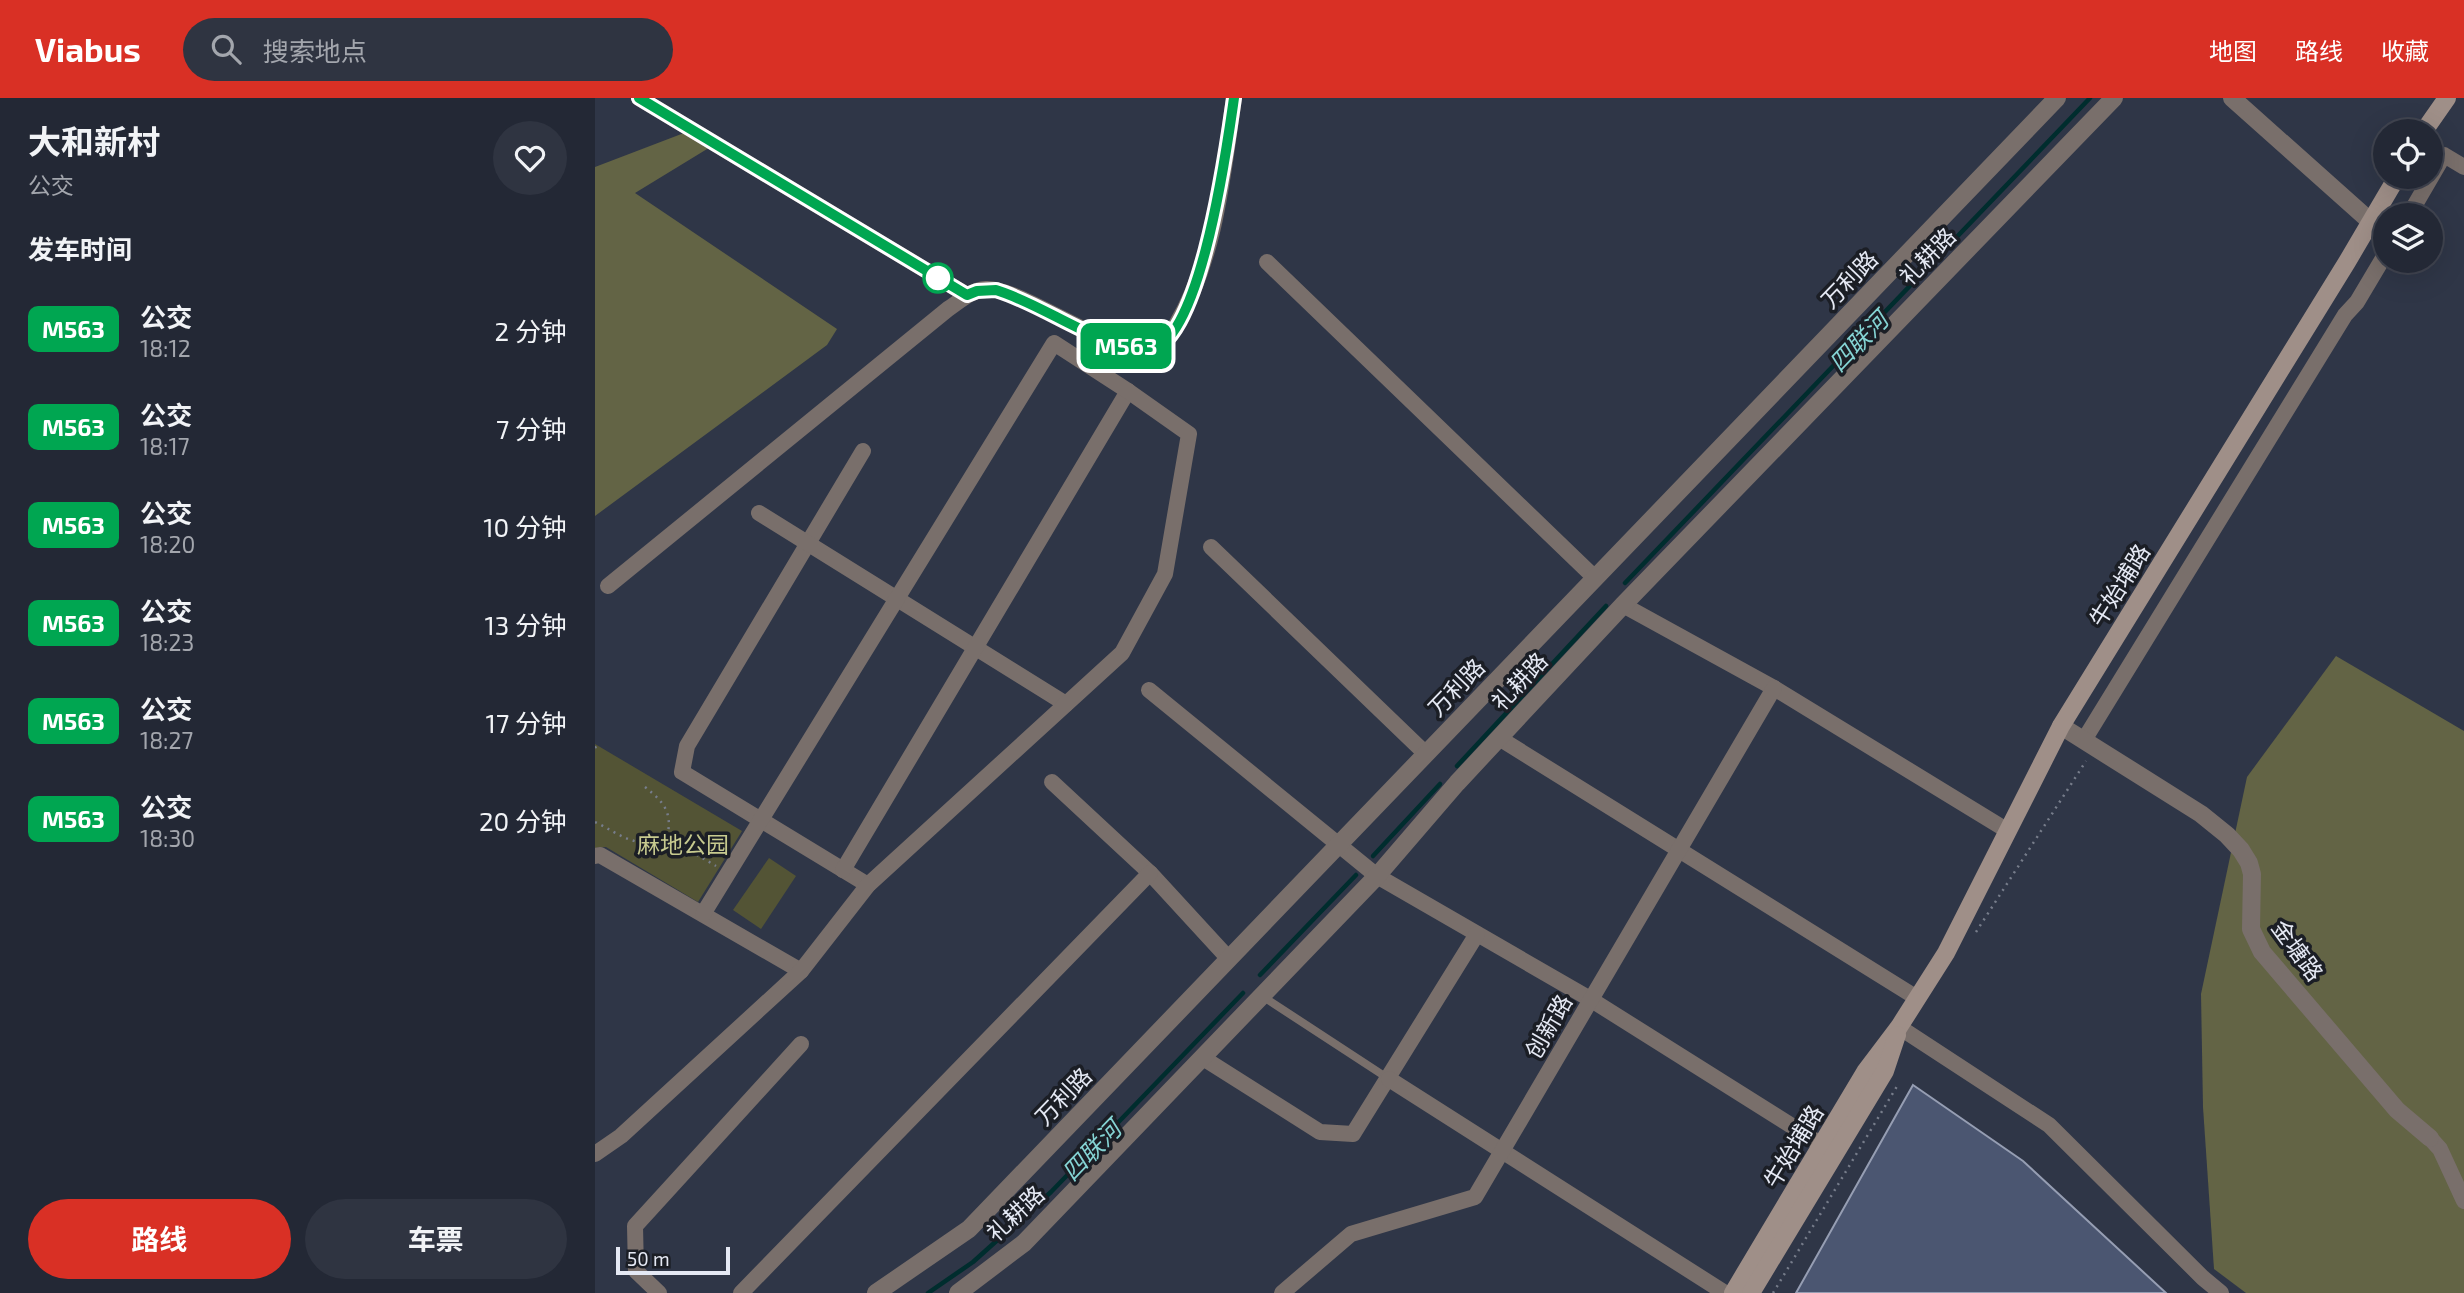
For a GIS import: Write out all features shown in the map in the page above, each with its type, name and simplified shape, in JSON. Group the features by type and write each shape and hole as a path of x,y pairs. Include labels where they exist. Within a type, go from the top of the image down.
{"main road":[{"path":"2432,119 2447,98"},
{"name":"牛始埔路","path":"1733,1293 1829,1148 1885,1071 1899,1027 1946,953 2061,726 2390,189"},
{"name":"牛始埔路","path":"1751,1293 1829,1148"}],"street":[{"path":"639,98 967,295"},
{"path":"608,586 967,295 977,291 996,290 1105,339 1147,351 1162,346 1192,292 1209,241 1221,187 1234,98"},
{"name":"万利路","path":"876,1293 969,1229 2057,98"},
{"name":"礼耕路","path":"958,1293 1024,1243 1203,1058 1377,876 1499,738 1623,605 2114,98"},
{"path":"2232,98 2371,222"},
{"path":"2416,203 2444,155 2464,167"},
{"path":"1267,262 1595,578"},
{"path":"2086,749 2345,315 2357,302 2374,273"},
{"path":"595,1154 621,1136 801,971 868,885 1122,653 1165,574 1189,434 1054,343 702,914"},
{"path":"843,870 1128,391"},
{"path":"863,451 687,746 682,772 868,885"},
{"path":"759,513 1066,704"},
{"path":"1211,547 1426,754"},
{"path":"1623,605 1774,688 2008,831"},
{"name":"创新路","path":"1283,1293 1351,1234 1475,1197 1774,688"},
{"path":"1149,690 1377,876 1590,999 1829,1148"},
{"name":"金塘路","path":"2061,726 2086,749 2207,819 2241,850 2252,874 2251,929 2262,952 2397,1110 2441,1149 2464,1201"},
{"path":"1499,738 1917,998"},
{"path":"1052,782 1150,873 1229,959"},
{"path":"595,856 600,855 801,971"},
{"path":"741,1293 1150,873"},
{"path":"1203,1058 1320,1132 1353,1134 1477,934"},
{"path":"1899,1027 2049,1125 2221,1293"},
{"path":"659,1293 636,1271 635,1226 801,1044"},
{"path":"1389,1079 1725,1293"}],"lane":[{"path":"1262,996 1389,1079"}],"path":[{"path":"1970,941 2086,749"},
{"path":"595,822 635,843 657,843 667,837 671,821 663,806 645,787"},
{"path":"667,837 719,868"},
{"path":"1773,1293 1899,1082"}],"green space":[{"path":"684,133 712,146 635,193 837,329 827,345 595,516 595,167"},
{"path":"2336,656 2464,731 2464,1293 2246,1293 2214,1269 2203,1107 2201,994 2247,777"},
{"name":"麻地公园","path":"595,744 742,831 698,902 606,847 595,848"},
{"path":"769,858 796,876 761,929 733,910"}],"building":[{"path":"1913,1085 2023,1161 2166,1293 1796,1293"}],"waterway":[{"name":"四联河","path":"1625,583 2090,98"},
{"name":"四联河","path":"1457,766 1606,606"},
{"name":"四联河","path":"1373,856 1440,784"},
{"name":"四联河","path":"1260,975 1356,875"},
{"name":"四联河","path":"928,1293 973,1262 1051,1192 1243,993"}],"bus line":[{"name":"M563","path":"639,98 967,295 988,289 996,290 1105,339 1147,351 1162,346 1167,339 1182,314 1201,266 1221,187 1234,98"}]}
